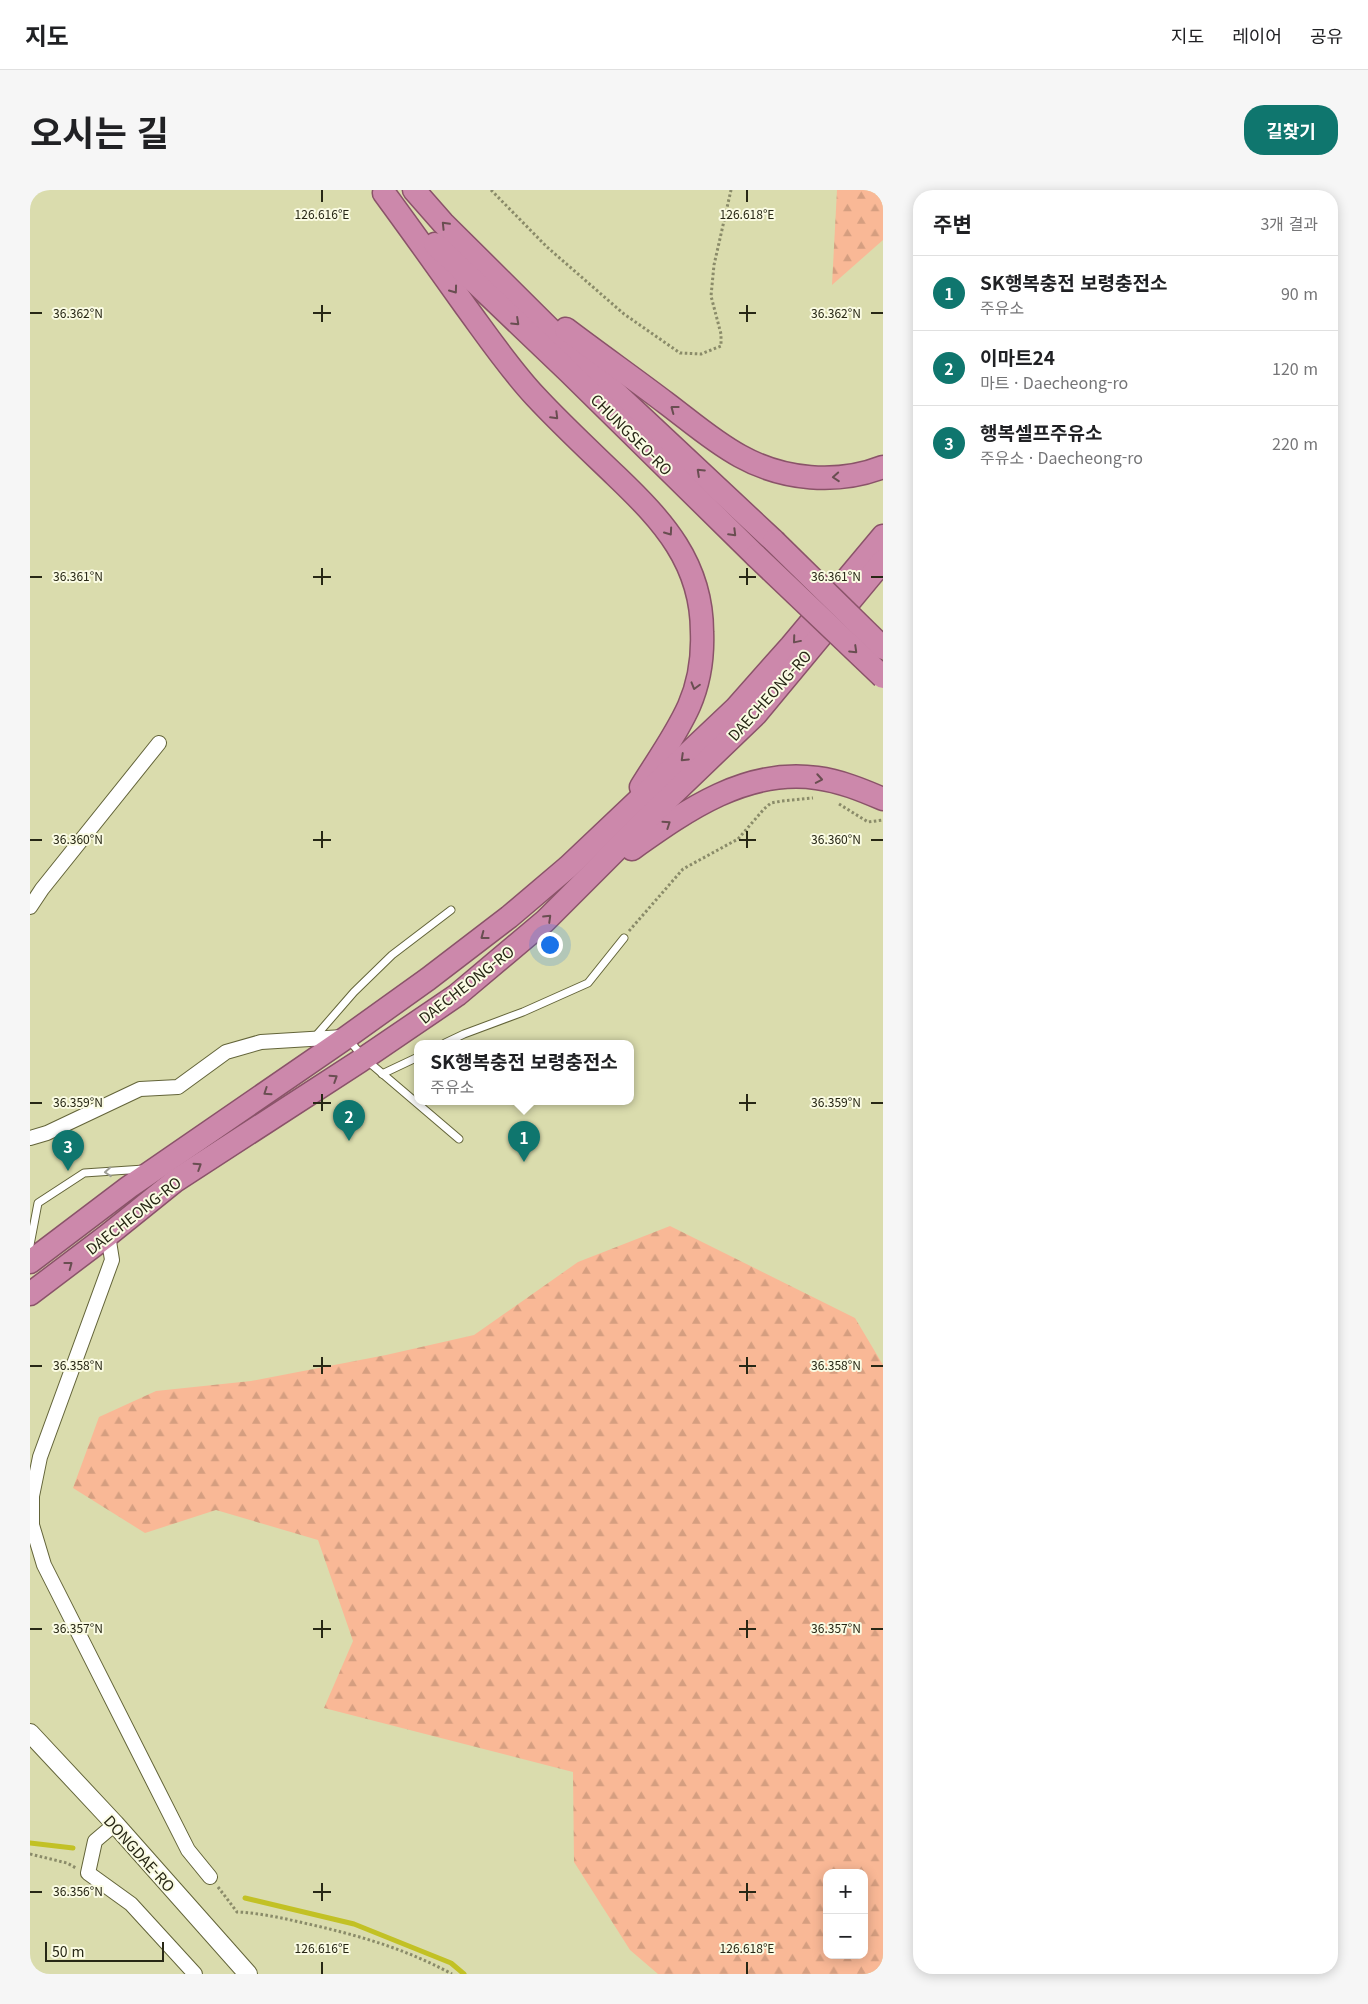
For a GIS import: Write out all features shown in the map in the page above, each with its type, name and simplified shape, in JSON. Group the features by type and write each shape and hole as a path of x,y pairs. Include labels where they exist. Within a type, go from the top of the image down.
{"highway":[{"name":"CHUNGSEO-RO","path":"414,190 443,223 586,366 774,541 883,648"},
{"name":"CHUNGSEO-RO","path":"383,192 756,556 883,677"},
{"path":"383,192 507,364 536,397 662,523 685,559 693,576 699,597 702,619 701,661 690,704 677,730 621,818"},
{"path":"501,280 740,456 764,467 789,474 810,477 851,476 883,467"},
{"name":"DAECHEONG-RO","path":"30,1262 156,1168 347,1037 509,917 621,818 736,708 791,646 883,536"},
{"name":"DAECHEONG-RO","path":"30,1294 108,1236 175,1181 457,995 546,921 756,714 883,562"},
{"path":"584,882 671,821 708,799 732,788 756,782 801,776 820,778 857,788 883,799"}],"street":[{"path":"30,908 42,889 159,743"},
{"path":"30,1138 46,1133 140,1090 178,1087 226,1052 261,1042 347,1037"},
{"path":"108,1236 112,1260 40,1457 32,1496 32,1525 44,1565 188,1850 210,1877"},
{"name":"DONGDAE-RO","path":"30,1733 115,1824 248,1974"},
{"path":"115,1824 96,1841 88,1873 131,1904 195,1974"}],"lane":[{"path":"314,1038 354,992 392,955 452,910"},
{"path":"451,1040 523,1012 588,983 624,938"},
{"path":"347,1037 364,1058 414,1101"},
{"path":"382,1074 414,1059"},
{"path":"419,1105 459,1139"},
{"path":"30,1246 38,1203 84,1173 156,1168"}],"path":[{"path":"491,190 547,247 624,314 680,353 701,354 721,346 721,334 711,296 714,265 731,190"},
{"path":"624,938 683,869 738,838 764,808 772,803 782,801 817,798"},
{"path":"832,802 840,804 868,822 883,820"},
{"path":"30,1854 67,1863 88,1873"},
{"path":"210,1877 237,1912 257,1913 328,1928 392,1946 452,1974"}],"green space":[{"path":"837,190 883,190 883,240 832,285"},
{"path":"670,1226 855,1318 883,1365 883,1974 658,1974 630,1950 574,1862 573,1772 324,1708 353,1641 318,1540 216,1510 145,1533 73,1488 99,1417 156,1391 251,1381 386,1355 474,1335 578,1262"}],"waterway":[{"path":"30,1843 73,1848"},
{"path":"245,1898 354,1924 451,1963 464,1974"}],"place":[{"name":"이마트24","path":"349,1141"},
{"name":"SK행복충전 보령충전소","path":"524,1162"},
{"name":"행복셀프주유소","path":"68,1171"}]}
